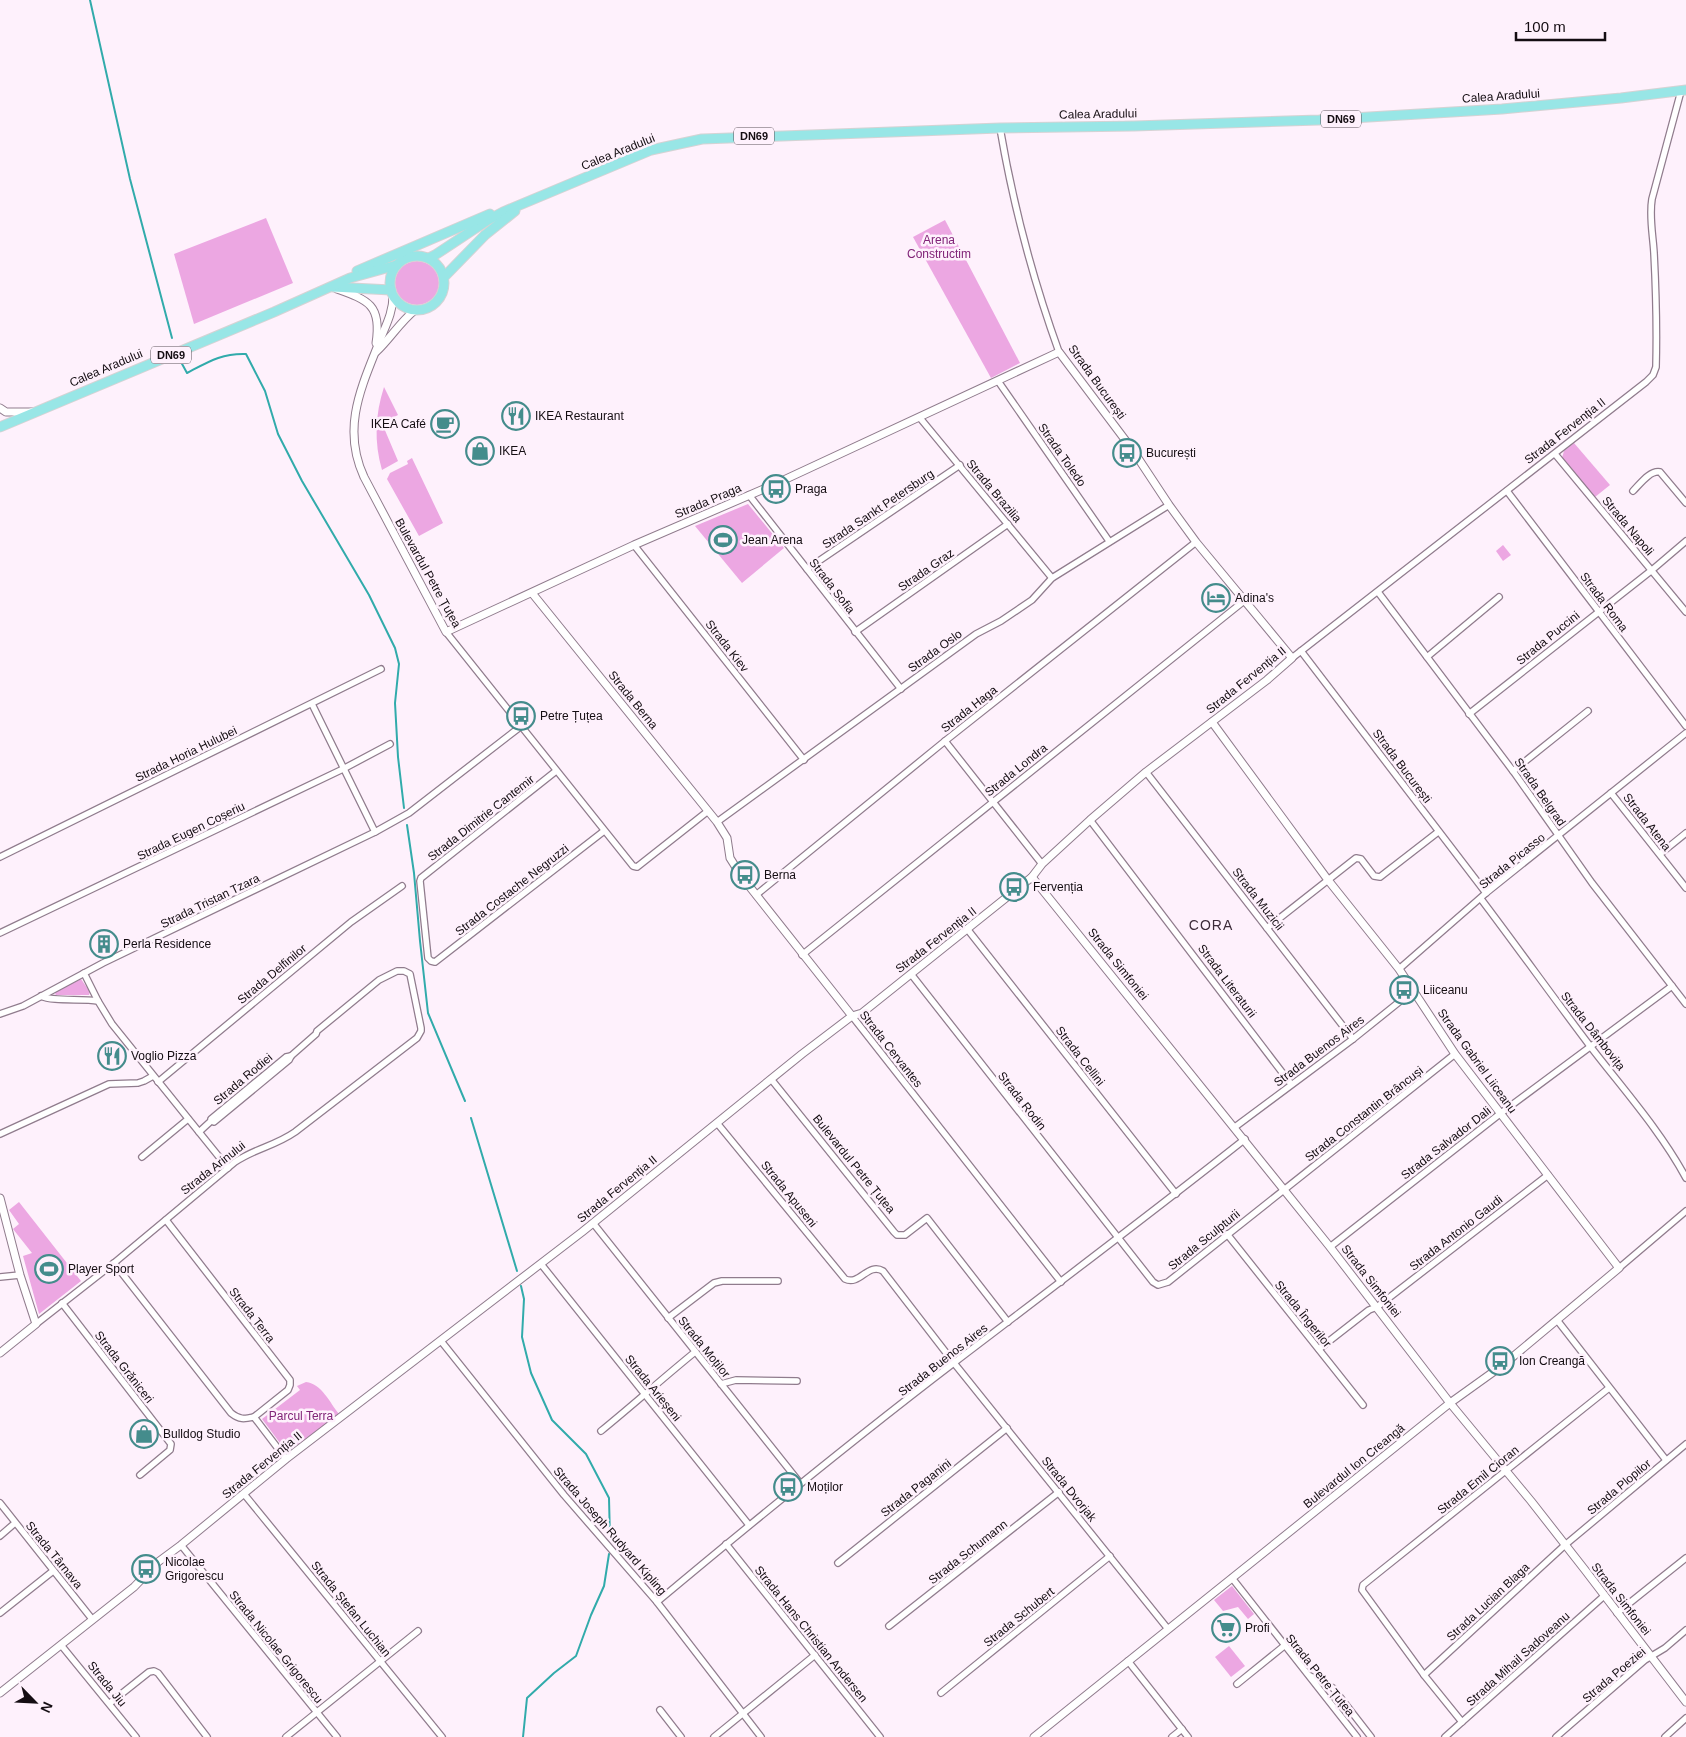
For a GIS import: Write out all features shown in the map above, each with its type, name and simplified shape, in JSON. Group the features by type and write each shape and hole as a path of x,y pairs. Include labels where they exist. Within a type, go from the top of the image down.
{"main road":[{"name":"Calea Aradului","path":"428,258 436,255 488,220 651,150 702,139 1000,128 1329,120 1502,109 1684,91"},
{"name":"Calea Aradului","path":"444,277 485,235 521,206"},
{"name":"DN69","path":"332,287 343,277 502,208 521,206"},
{"name":"DN69","path":"397,265 408,257 422,256 428,258"},
{"path":"428,258 438,266 444,277"},
{"name":"Calea Aradului","path":"0,427 350,278 397,265"},
{"path":"397,265 390,277 392,293 402,306 415,310"},
{"name":"DN69","path":"415,310 431,307 440,298 444,287 444,277"},
{"name":"Calea Aradului","path":"332,287 392,293"}],"street":[{"name":"Strada Fervenția II","path":"0,1693 134,1587 158,1562 182,1545 286,1460 541,1264 852,1016 862,1013 968,930 1032,877 1042,864 1146,772 1646,382 1653,375 1656,367 1655,266 1650,211 1684,91"},
{"name":"Strada București","path":"1000,128 1025,243 1046,317 1059,352 1132,449 1196,542 1292,658"},
{"path":"332,287 362,298 376,313 378,335 374,354"},
{"name":"Bulevardul Petre Țuțea","path":"392,293 392,311 360,390 356,408 354,436 356,456 364,477 446,632 520,727 635,867 708,811"},
{"name":"Bulevardul Petre Țuțea","path":"374,354 415,310"},
{"name":"Strada Praga","path":"446,632 634,545 749,496 920,418 1059,352"},
{"name":"Strada Toledo","path":"998,381 1109,541"},
{"path":"0,408 6,412 13,413 36,412"},
{"name":"Strada Brazilia","path":"920,418 1052,578"},
{"name":"Strada Napoli","path":"1555,454 1686,612"},
{"name":"Strada Sankt Petersburg","path":"807,570 960,465"},
{"path":"1633,491 1655,471 1660,472 1686,502"},
{"name":"Strada Roma","path":"1507,491 1686,726"},
{"name":"Strada Sofia","path":"749,496 901,689"},
{"name":"Strada Oslo","path":"717,822 976,634 1001,621 1032,600 1052,578 1169,505"},
{"name":"Strada Graz","path":"855,632 1008,524"},
{"name":"Strada Puccini","path":"1469,714 1686,541"},
{"name":"Strada Haga","path":"756,894 1196,542"},
{"name":"Strada Kiev","path":"634,545 804,760"},
{"name":"Strada Belgrad","path":"1378,592 1513,771 1558,836 1686,1004"},
{"name":"Strada Berna","path":"532,593 717,822"},
{"path":"1427,657 1499,598"},
{"name":"Strada Londra","path":"802,955 1244,602"},
{"name":"Strada București","path":"1301,651 1486,894"},
{"name":"Strada Horia Hulubei","path":"0,857 381,670"},
{"path":"312,704 375,832"},
{"path":"1513,771 1588,712"},
{"name":"Strada Gabriel Liiceanu","path":"1212,722 1328,880 1399,969 1456,1054 1619,1268"},
{"name":"Strada Tristan Tzara","path":"0,1014 23,1006 84,973 375,832 409,812 520,727"},
{"name":"Strada Picasso","path":"1399,969 1486,894 1686,733"},
{"path":"945,741 1042,864"},
{"name":"Strada Eugen Coșeriu","path":"0,933 343,769 390,744"},
{"name":"Strada Dimitrie Cantemir","path":"431,961 428,958 421,878 556,771"},
{"name":"Strada Muzicii","path":"1146,772 1353,1039"},
{"name":"Strada Atena","path":"1612,793 1686,888"},
{"name":"Strada Literaturii","path":"1090,820 1292,1084"},
{"name":"Strada Cervantes","path":"717,822 726,838 730,858 742,877 1061,1282"},
{"name":"Strada Costache Negruzzi","path":"431,961 435,962 604,831"},
{"path":"1267,928 1358,858 1374,876 1380,878 1438,832"},
{"path":"1660,854 1686,832"},
{"name":"Strada Simfoniei","path":"1032,877 1330,1246 1450,1402 1652,1656 1686,1702"},
{"name":"Strada Delfinilor","path":"158,1082 351,922 402,886"},
{"name":"Strada Dâmbovița","path":"1480,899 1590,1047 1665,1143 1686,1178"},
{"name":"Strada Cellini","path":"968,930 1176,1194"},
{"name":"Strada Rodiei","path":"199,1132 222,1116 316,1034 320,1034 328,1028 381,983 383,979 397,971 404,970 408,972"},
{"name":"Strada Arinului","path":"0,1353 114,1263 228,1168 248,1153 282,1141 295,1132 419,1035 421,1028 411,978 408,972"},
{"path":"84,973 112,1024 228,1168"},
{"name":"Strada Rodin","path":"911,974 1118,1239"},
{"name":"Strada Salvador Dali","path":"1330,1246 1501,1113 1672,986"},
{"name":"Strada Buenos Aires","path":"1235,1127 1353,1039 1414,990"},
{"path":"42,996 46,998 98,1001"},
{"name":"Strada Constantin Brâncuși","path":"1284,1189 1456,1054"},
{"path":"0,1134 109,1084 138,1083 153,1076"},
{"name":"Bulevardul Petre Țuțea","path":"771,1079 894,1232 897,1235 905,1235 927,1218 1008,1322"},
{"path":"142,1157 188,1119"},
{"name":"Strada Apuseni","path":"717,1123 845,1279"},
{"name":"Strada Buenos Aires","path":"658,1602 800,1483 1245,1139"},
{"name":"Strada Antonio Gaudi","path":"1318,1349 1369,1310 1378,1307 1548,1175"},
{"name":"Strada Sculpturii","path":"1118,1239 1153,1282 1158,1284 1168,1282 1284,1189"},
{"path":"1,1203 20,1275 36,1324"},
{"name":"Bulevardul Ion Creangă","path":"1034,1737 1450,1402 1502,1365 1686,1211"},
{"name":"Strada Terra","path":"166,1220 290,1380 288,1390 254,1416"},
{"name":"Strada Moților","path":"593,1223 800,1483"},
{"name":"Strada Îngerilor","path":"1227,1234 1363,1406"},
{"path":"114,1263 232,1413 238,1418 244,1419 254,1416 286,1460"},
{"name":"Strada Arieșeni","path":"541,1264 749,1525"},
{"name":"Strada Dvorjak","path":"845,1279 855,1280 872,1269 878,1268 883,1271 954,1363 1168,1629"},
{"path":"0,1277 20,1275"},
{"path":"668,1318 714,1283 722,1281 778,1281"},
{"name":"Strada Grăniceri","path":"62,1304 171,1444 170,1450 140,1475"},
{"path":"1557,1320 1666,1460"},
{"name":"Strada Joseph Rudyard Kipling","path":"441,1341 564,1495 658,1602 761,1737"},
{"path":"601,1431 695,1352"},
{"path":"721,1384 736,1380 797,1381"},
{"name":"Strada Emil Cioran","path":"1424,1675 1362,1590 1363,1585 1610,1388"},
{"name":"Strada Paganini","path":"838,1563 1007,1428"},
{"name":"Strada Plopilor","path":"1565,1545 1686,1444"},
{"name":"Strada Schumann","path":"889,1626 1059,1492"},
{"name":"Strada Ștefan Luchian","path":"244,1494 442,1737"},
{"name":"Strada Târnava","path":"0,1504 92,1619"},
{"path":"0,1536 15,1524"},
{"name":"Strada Hans Christian Andersen","path":"726,1544 880,1737"},
{"name":"Strada Nicolae Grigorescu","path":"182,1545 336,1737"},
{"name":"Strada Lucian Blaga","path":"1424,1675 1565,1545"},
{"name":"Strada Schubert","path":"941,1693 1110,1556"},
{"path":"1617,1613 1686,1558"},
{"path":"0,1613 52,1570"},
{"name":"Strada Petre Țuțea","path":"1232,1578 1357,1737"},
{"name":"Strada Mihail Sadoveanu","path":"1444,1737 1604,1596"},
{"name":"Strada Poeziei","path":"1556,1737 1645,1660 1686,1630"},
{"path":"286,1737 418,1631"},
{"name":"Strada Jiu","path":"61,1645 136,1737"},
{"path":"1237,1684 1284,1646"},
{"path":"714,1737 816,1655"},
{"path":"1128,1661 1188,1737"},
{"path":"110,1703 149,1672 158,1673 207,1737"},
{"path":"1307,1675 1333,1688 1371,1737"},
{"path":"1424,1675 1462,1722"},
{"path":"660,1710 681,1737"},
{"path":"1665,1737 1686,1718"},
{"path":"1172,1737 1182,1729"}],"green space":[{"path":"266,218 293,283 194,324 174,254"},
{"name":"Arena Constructim","path":"945,220 1020,363 991,378 913,237"},
{"path":"413,261 421,261 433,267 439,283 433,299 421,305 413,305 401,299 395,287 395,279 401,267"},
{"path":"384,387 398,415 386,421 384,428 398,461 382,470 379,460 377,418"},
{"path":"1574,443 1610,485 1595,497 1562,458 1564,451"},
{"path":"412,458 443,523 419,536 387,479 390,473 408,464 407,461"},
{"path":"748,504 784,548 742,583 695,526"},
{"path":"1503,545 1511,555 1503,561 1496,551"},
{"path":"81,979 90,992 89,995 55,994 56,992"},
{"name":"Player Sport","path":"19,1202 81,1281 39,1314 23,1256 32,1253 13,1229 19,1224 9,1210"},
{"name":"Parcul Terra","path":"306,1382 317,1386 339,1414 289,1451 286,1451 262,1419 300,1390 297,1386"},
{"path":"1232,1586 1254,1614 1248,1619 1238,1607 1223,1611 1214,1600"},
{"path":"1229,1646 1245,1666 1231,1677 1215,1657"}],"waterway":[{"path":"90,0 130,179 172,338"},
{"path":"181,362 187,373 222,357 246,354 265,391 278,434 302,481 369,595 395,648 399,664 395,703 398,757 404,808"},
{"path":"407,825 414,873 428,1013 465,1101"},
{"path":"471,1118 517,1271"},
{"path":"521,1286 524,1299 522,1337 531,1373 552,1420 586,1454 609,1498 610,1539"},
{"path":"523,1737 527,1698 576,1656 604,1586 609,1554"}],"place":[{"name":"IKEA Restaurant","path":"516,416"},
{"name":"IKEA Café","path":"445,424"},
{"name":"IKEA","path":"480,451"},
{"name":"București","path":"1127,453"},
{"name":"Praga","path":"776,489"},
{"name":"Jean Arena","path":"723,540"},
{"name":"Adina's","path":"1216,598"},
{"name":"Petre Țuțea","path":"521,716"},
{"name":"Berna","path":"745,875"},
{"name":"Fervenția","path":"1014,887"},
{"name":"Perla Residence","path":"104,944"},
{"name":"Liiceanu","path":"1404,990"},
{"name":"Voglio Pizza","path":"112,1056"},
{"name":"Player Sport","path":"49,1269"},
{"name":"Ion Creangă","path":"1500,1361"},
{"name":"Bulldog Studio","path":"144,1434"},
{"name":"Moților","path":"788,1487"},
{"name":"Nicolae Grigorescu","path":"146,1569"},
{"name":"Profi","path":"1226,1628"}],"district":[{"name":"CORA","path":"1211,925"}]}
